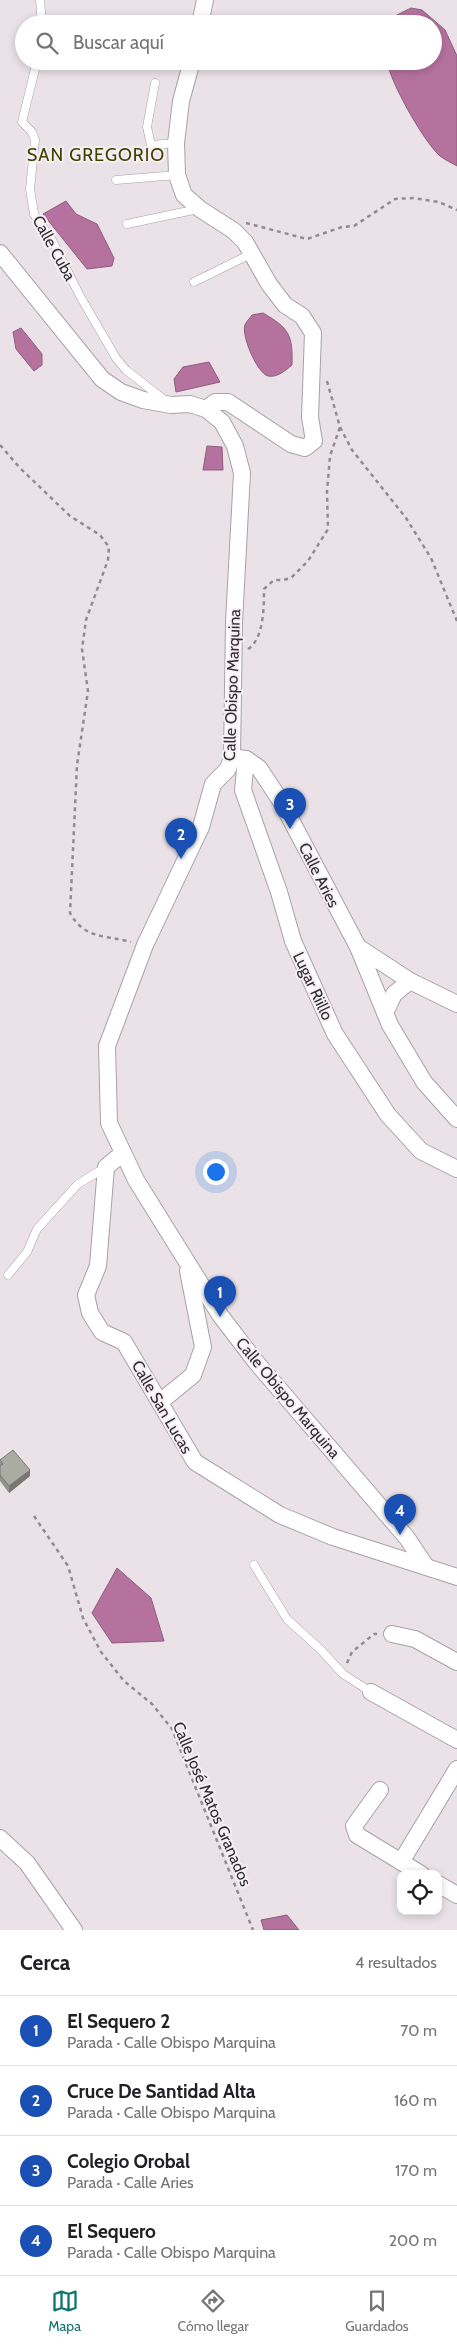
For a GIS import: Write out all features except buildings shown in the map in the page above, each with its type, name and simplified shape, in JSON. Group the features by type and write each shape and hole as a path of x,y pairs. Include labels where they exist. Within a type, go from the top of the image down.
{"street":[{"path":"202,15 204,0"},
{"path":"0,253 102,379 121,392 143,400 170,405 190,404 206,409 214,402 228,402 291,444 305,448 314,441 310,417 313,333 302,316 286,304 275,291 234,231 200,209 184,195 177,175 176,143 181,101 190,70"},
{"name":"Calle Obispo Marquina","path":"206,409 222,422 235,446 242,473 234,652 239,758 213,784 200,827 145,945 107,1046 109,1123 136,1180 187,1264 256,1362 407,1538 425,1565"},
{"name":"Calle Aries","path":"239,758 259,768 282,802 358,948 385,1013 424,1082 457,1119"},
{"name":"Lugar Riillo","path":"239,758 242,790 279,892 293,941 335,1034 388,1115 422,1152 457,1169"},
{"path":"358,948 410,981 457,1004"},
{"path":"385,1013 394,994 410,981"},
{"path":"106,1167 123,1153"},
{"name":"Calle San Lucas","path":"106,1167 98,1266 86,1295 90,1313 102,1332 124,1342 195,1462 280,1515 333,1538 425,1565 457,1577"},
{"path":"160,1402 193,1375 203,1347 187,1264"},
{"path":"392,1634 415,1639 457,1662"},
{"path":"371,1692 457,1740"},
{"path":"401,1862 457,1769"},
{"path":"380,1790 354,1826 357,1835 414,1870"},
{"path":"0,1838 27,1863 53,1896 74,1930"},
{"path":"442,1886 457,1895"}],"lane":[{"path":"40,0 41,15"},
{"name":"Calle Cuba","path":"36,70 22,122 32,132 35,140 30,189 34,214 52,240 80,296 116,358 126,370 156,391 170,405"},
{"path":"155,83 147,127 151,145 176,143"},
{"path":"116,180 177,175"},
{"path":"127,224 200,209"},
{"path":"194,282 251,254"},
{"path":"8,1276 27,1252 38,1229 78,1184 106,1167"},
{"path":"254,1566 287,1619 321,1650 343,1674 371,1692"}],"path":[{"path":"234,231 242,223 250,223 307,239 342,227 354,226 395,199 412,198 439,202 457,210"},
{"path":"325,374 340,427 352,450 406,518 430,558 457,621"},
{"path":"234,652 250,649 258,636 264,606 264,589 274,580 290,578 308,561 328,528 327,492 330,456 340,427"},
{"path":"0,445 20,468 70,516 100,535 109,547 108,560 86,620 82,649 88,691 76,765 70,912 76,924 85,932 145,945"},
{"name":"Calle José Matos Granados","path":"34,1516 68,1566 83,1618 101,1652 124,1681 152,1704 172,1729 253,1930"},
{"path":"343,1674 352,1652 374,1634 392,1634"}],"shaded area":[{"path":"411,8 422,10 428,15 397,15"},
{"path":"442,27 445,30 457,56 457,166 440,156 425,138 401,97 389,71 442,70"},
{"path":"66,201 76,214 97,224 114,258 112,266 87,269 43,214"},
{"path":"263,313 284,328 288,333 292,346 292,365 275,376 268,376 259,368 245,337 244,330 247,321 252,315"},
{"path":"21,328 42,354 42,365 34,371 16,349 13,332"},
{"path":"209,362 220,382 176,392 174,379 183,367"},
{"path":"207,446 222,447 223,470 203,470"},
{"path":"117,1568 151,1598 164,1641 112,1643 92,1613"},
{"path":"287,1915 299,1930 264,1930 261,1920"}],"place":[{"name":"Colegio Orobal","path":"290,829"},
{"name":"Cruce De Santidad Alta","path":"181,859"},
{"name":"El Sequero 2","path":"220,1317"},
{"name":"El Sequero","path":"400,1535"}],"district":[{"name":"SAN GREGORIO","path":"96,155"}]}
